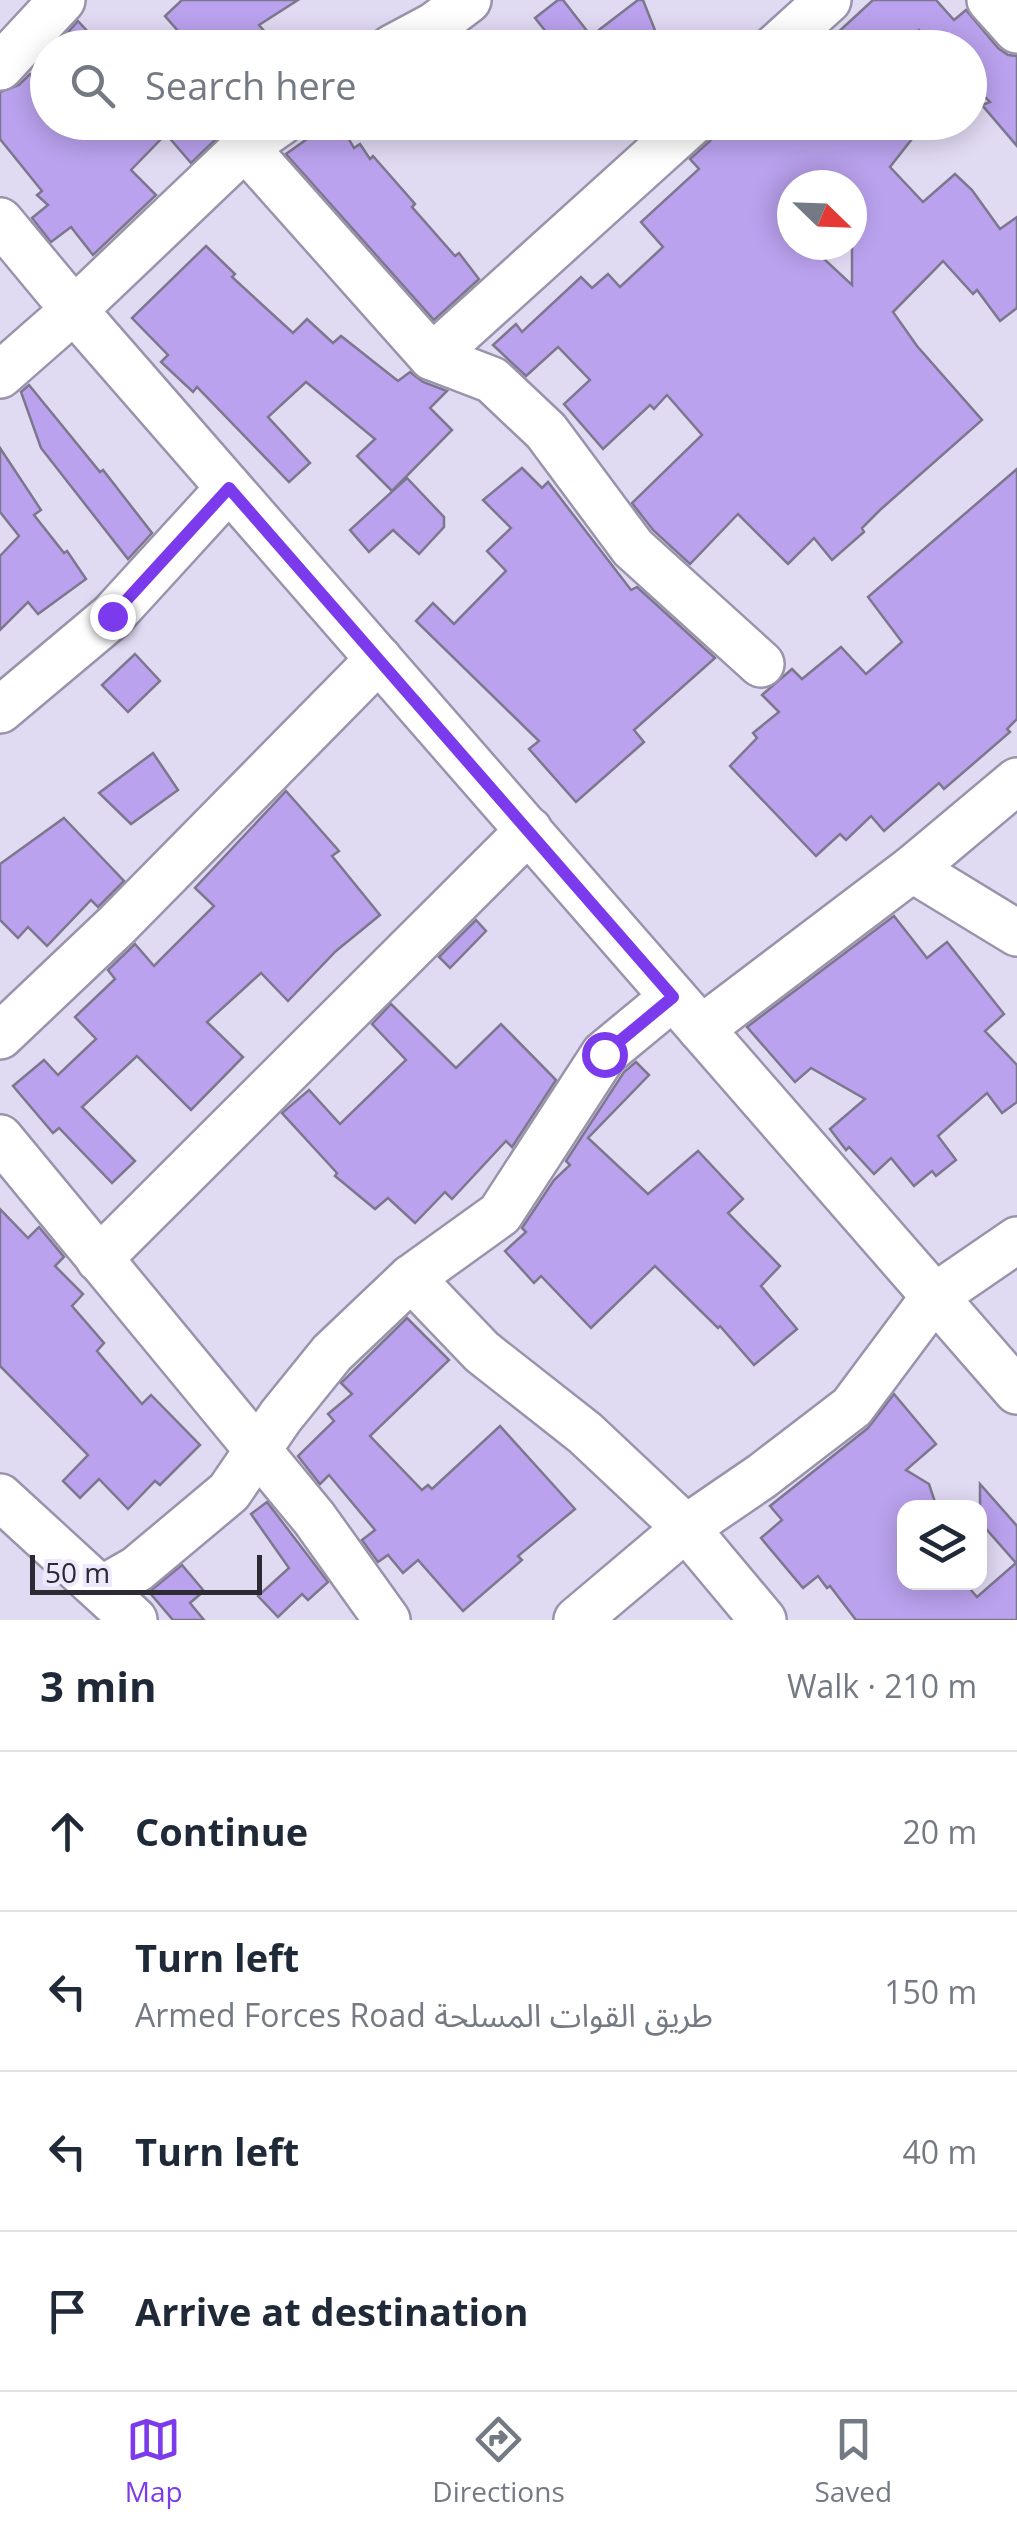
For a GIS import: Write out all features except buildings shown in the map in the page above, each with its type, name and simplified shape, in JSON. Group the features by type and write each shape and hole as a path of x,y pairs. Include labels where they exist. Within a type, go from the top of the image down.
{"street":[{"path":"34,30 62,0"},
{"path":"426,30 468,0"},
{"path":"795,30 828,0"},
{"path":"990,0 1017,30"},
{"path":"0,67 30,35"},
{"path":"0,375 258,140"},
{"path":"267,140 432,358 492,380 506,393 546,431 633,548 761,664"},
{"path":"432,358 672,140"},
{"path":"0,221 1017,1391"},
{"path":"0,710 112,616 229,488"},
{"path":"0,1036 118,925 379,658"},
{"path":"102,1589 137,1569 229,1492 332,1354 410,1278 500,1214 604,1054 687,1013 912,869 1017,780"},
{"path":"99,1259 529,830"},
{"path":"912,869 1017,933"},
{"path":"0,1138 314,1518 387,1620"},
{"path":"577,1620 686,1528 852,1407 934,1297 1017,1240"},
{"path":"410,1278 482,1352 586,1433 686,1528 763,1620"},
{"path":"0,1497 134,1620"}],"route":[{"path":"112,616 229,488 673,997 604,1054"}]}
